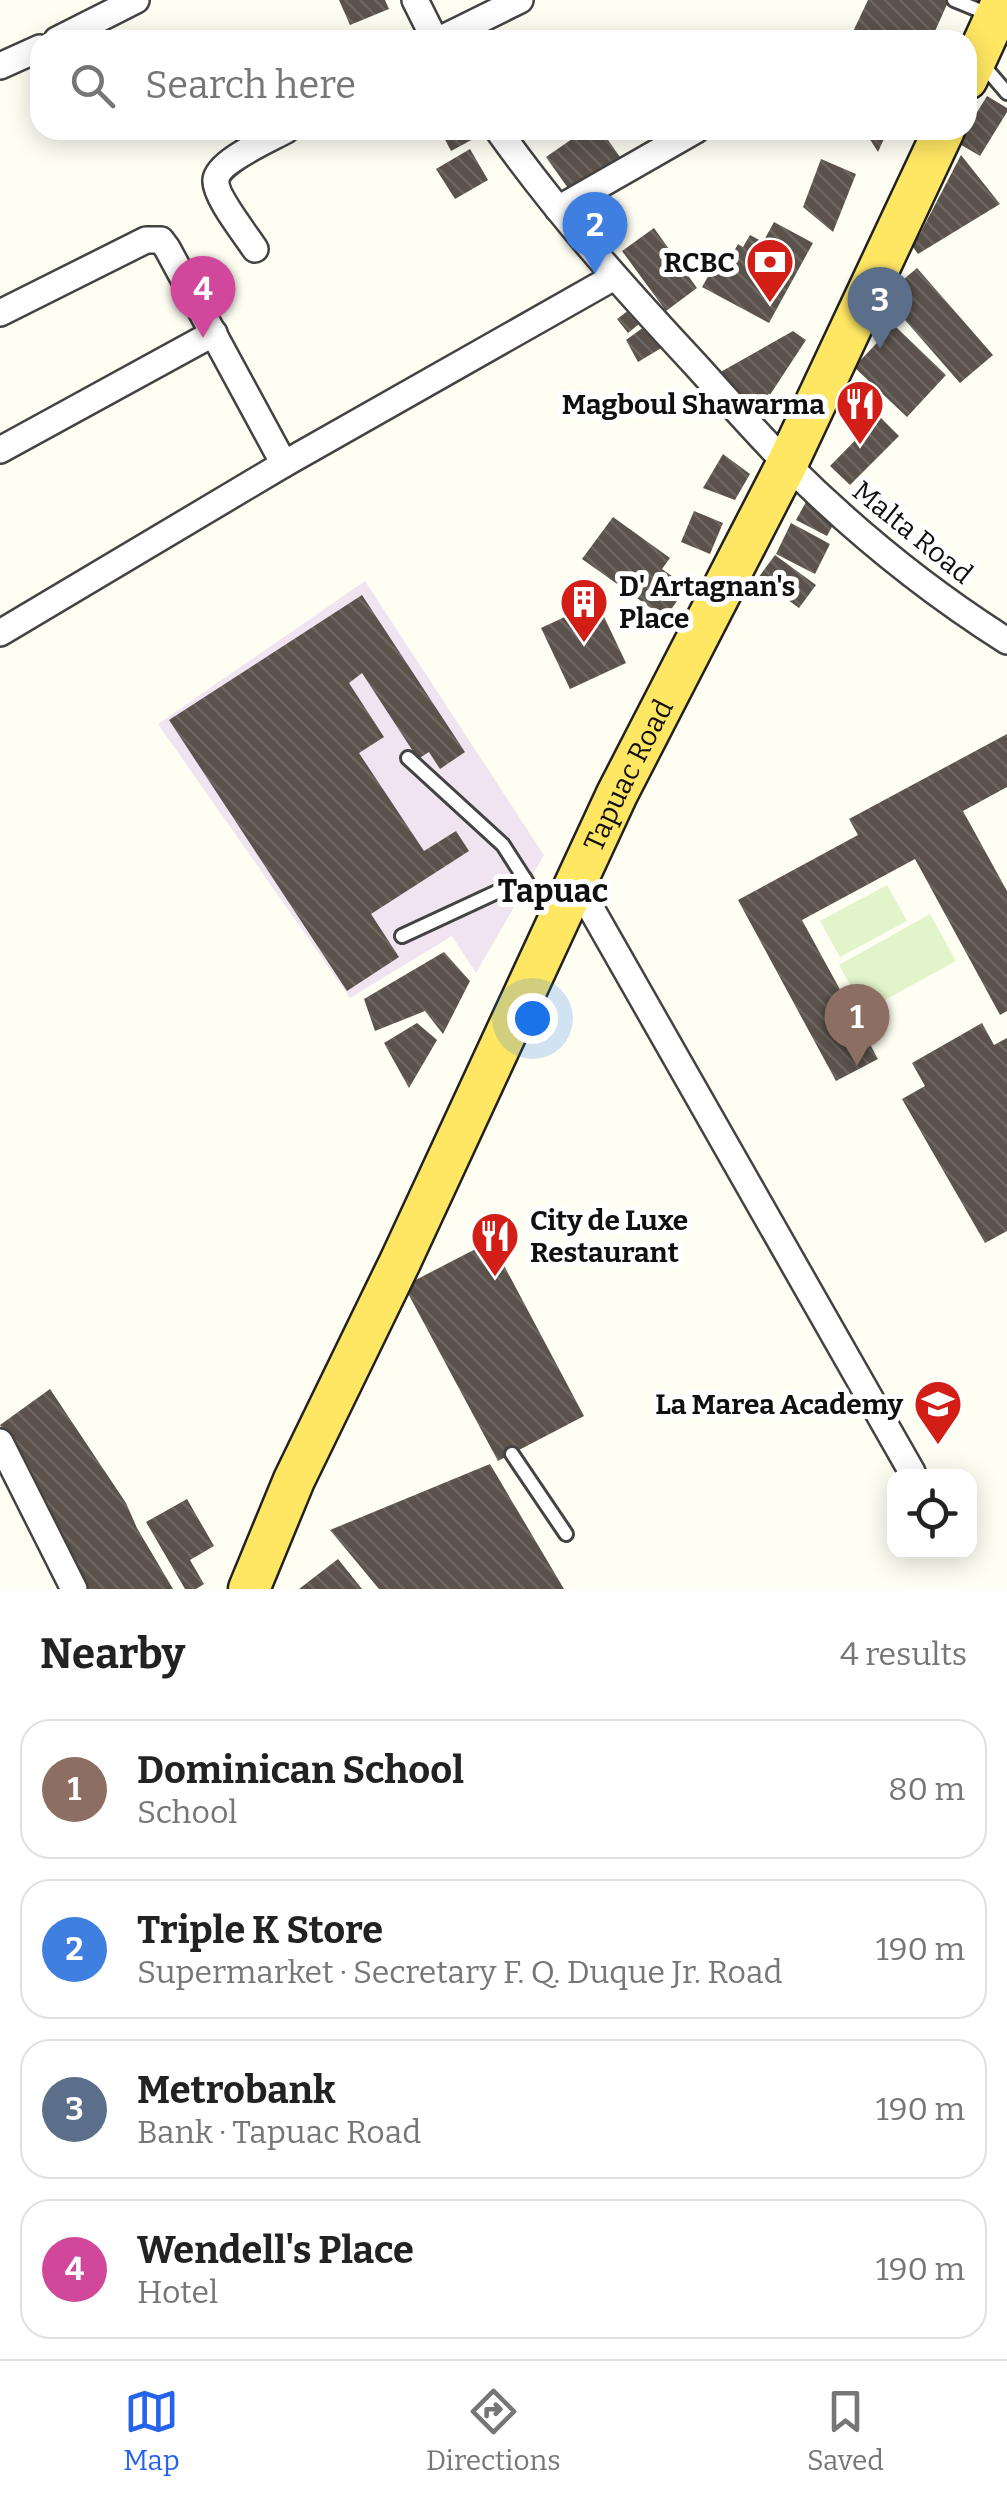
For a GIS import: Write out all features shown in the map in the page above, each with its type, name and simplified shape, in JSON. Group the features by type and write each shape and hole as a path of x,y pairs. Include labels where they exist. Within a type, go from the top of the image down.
{"main road":[{"path":"977,57 999,8"},
{"name":"Tapuac Road","path":"249,1589 294,1480 406,1268 617,794 787,464 939,140"}],"street":[{"path":"77,30 136,0"},
{"path":"415,0 432,30"},
{"path":"458,30 520,0"},
{"path":"0,66 30,52"},
{"path":"255,250 218,190 215,178 221,168 268,140"},
{"name":"Malta Road","path":"505,140 614,277 787,464 894,559 1007,641"},
{"path":"558,209 679,140"},
{"path":"0,314 146,240 160,240 284,464"},
{"path":"0,633 284,464 614,277"},
{"path":"0,450 214,332"},
{"path":"576,882 910,1469"},
{"path":"0,1442 74,1589"}],"lane":[{"path":"954,0 999,8"},
{"path":"977,72 1007,93"},
{"path":"408,758 503,845 555,926"},
{"path":"402,936 526,880"},
{"path":"512,1454 566,1534"}],"shaded area":[{"path":"365,581 544,855 476,973 452,936 350,998 158,724"}],"green space":[{"path":"887,885 907,921 840,957 820,921"},
{"path":"930,914 956,961 865,1011 839,965"}],"building":[{"path":"339,0 385,0 389,9 350,25"},
{"path":"868,0 949,0 936,30 854,30"},
{"path":"987,96 1007,108 980,156 958,143 977,140 977,112"},
{"path":"445,140 471,140 451,151"},
{"path":"571,140 608,140 620,157 570,191 546,157"},
{"path":"870,140 883,140 878,152"},
{"path":"470,149 488,180 455,199 436,169"},
{"path":"961,155 1000,204 918,254 913,247"},
{"path":"821,159 856,174 833,232 803,207"},
{"path":"774,222 813,243 769,323 702,287 722,252 731,257 738,244 743,247 750,235 763,242"},
{"path":"654,228 697,288 666,311 622,251"},
{"path":"917,268 993,355 960,383 884,296"},
{"path":"633,307 644,320 628,333 617,319"},
{"path":"648,324 663,347 638,362 626,340"},
{"path":"894,325 946,375 907,417 854,367"},
{"path":"793,331 806,340 756,416 717,374"},
{"path":"879,416 899,436 850,485 830,466"},
{"path":"723,454 750,474 735,500 703,488"},
{"path":"807,500 838,516 827,536 796,520"},
{"path":"694,511 723,523 710,554 681,542"},
{"path":"613,517 670,558 662,569 687,587 665,618 582,559"},
{"path":"791,523 830,544 815,574 776,554"},
{"path":"775,555 816,585 799,608 758,578"},
{"path":"362,595 465,752 440,769 429,752 418,759 362,673 349,683 384,737 359,753 424,851 456,831 469,851 371,914 399,957 347,991 169,720"},
{"name":"D' Artagnan's Place","path":"597,602 626,663 570,689 541,628"},
{"path":"1007,734 1007,787 963,811 1007,891 1007,1011 1000,1015 915,859 802,920 878,1059 836,1081 738,900 858,835 849,819"},
{"path":"444,952 470,981 443,1034 425,1011 375,1031 364,999"},
{"path":"417,1023 437,1040 409,1088 384,1043"},
{"path":"982,1023 994,1045 1007,1038 1007,1231 985,1243 902,1099 925,1086 912,1063"},
{"path":"491,1241 584,1416 498,1461 404,1286"},
{"path":"50,1389 126,1503 173,1589 85,1589 0,1425"},
{"path":"490,1464 564,1589 379,1589 330,1530"},
{"path":"187,1499 214,1546 190,1560 204,1584 196,1589 185,1589 146,1522"},
{"path":"338,1559 362,1589 299,1589"}],"place":[{"name":"Triple K Store","path":"595,274"},
{"name":"RCBC","path":"770,304"},
{"name":"Wendell's Place","path":"203,338"},
{"name":"Metrobank","path":"880,349"},
{"name":"Magboul Shawarma","path":"860,446"},
{"name":"D' Artagnan's Place","path":"584,644"},
{"name":"Dominican School","path":"857,1066"},
{"name":"City de Luxe Restaurant","path":"495,1278"},
{"name":"La Marea Academy","path":"938,1446"}],"district":[{"name":"Tapuac","path":"553,891"}]}
